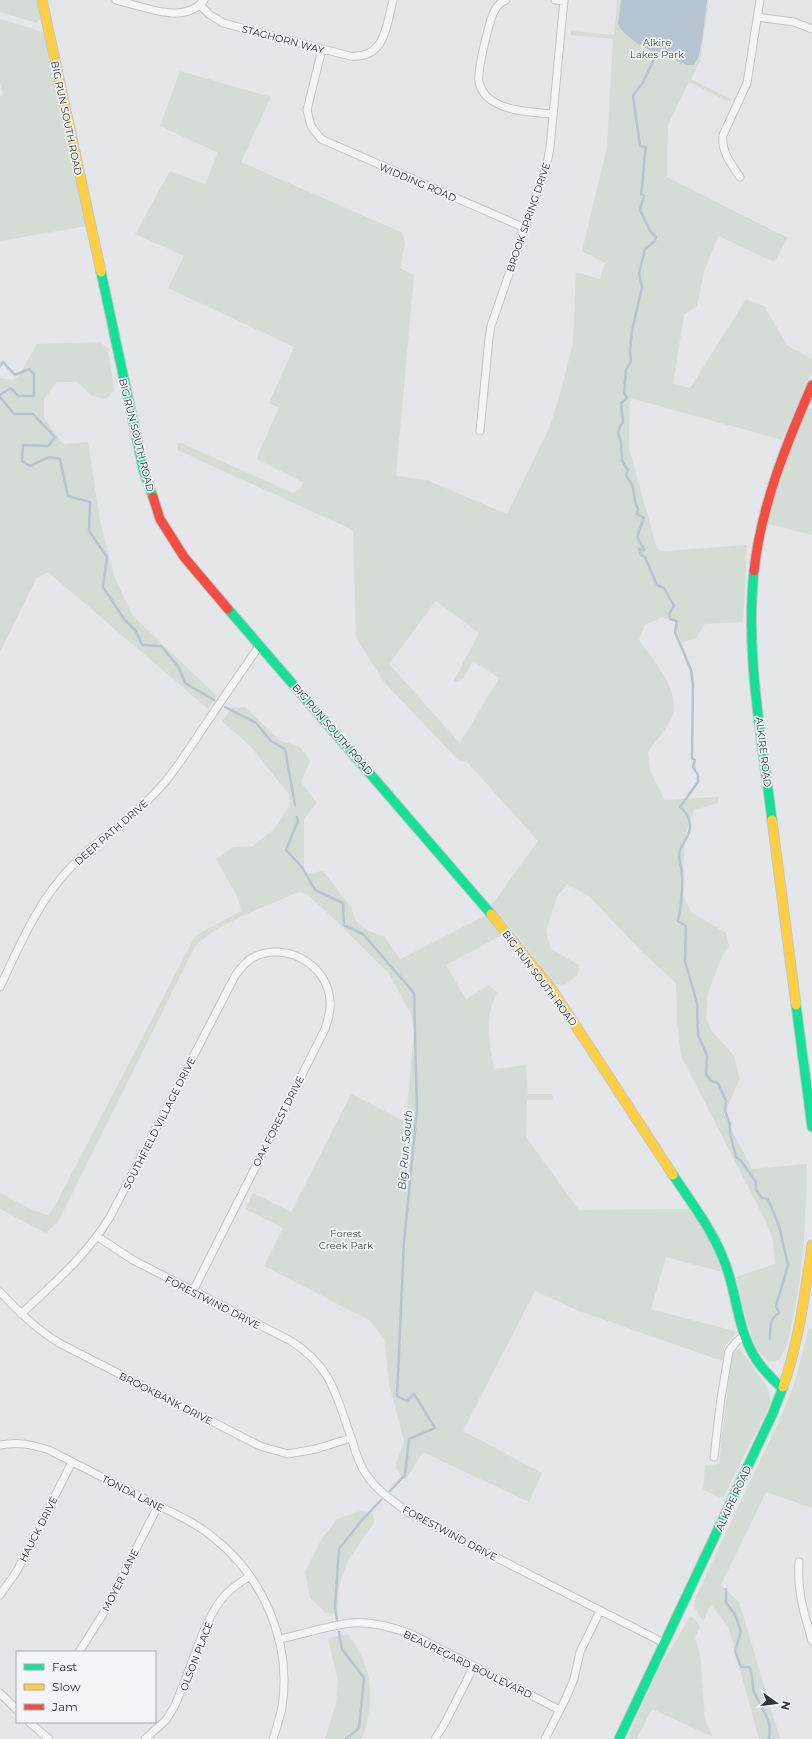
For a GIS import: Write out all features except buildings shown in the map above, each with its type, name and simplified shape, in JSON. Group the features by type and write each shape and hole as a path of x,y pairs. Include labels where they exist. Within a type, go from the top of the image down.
{"street":[{"name":"BIG RUN SOUTH ROAD","path":"42,0 144,472 160,520 184,557 484,905 553,991 714,1238 720,1249 730,1276 745,1335 755,1358 782,1388"},
{"path":"116,0 176,14 193,10 202,2"},
{"name":"STAGHORN WAY","path":"202,2 209,14 223,23 350,56 360,57 372,53 379,46 393,0"},
{"path":"506,0 498,6 492,17 479,71 479,83 485,94 502,105 525,111 553,114"},
{"path":"555,0 564,0"},
{"name":"BROOK SPRING DRIVE","path":"480,431 491,326 547,164 550,147 564,0"},
{"path":"740,177 726,156 722,143 722,136 747,83 760,0"},
{"path":"757,17 794,22 812,29"},
{"name":"WIDDING ROAD","path":"322,49 307,110 311,126 321,139 525,228"},
{"name":"ALKIRE ROAD","path":"812,385 784,449 764,509 754,566 751,613 754,669 810,1089 812,1127"},
{"name":"DEER PATH DRIVE","path":"0,987 29,926 48,895 70,869 90,849 133,814 165,782 260,645"},
{"name":"SOUTHFIELD VILLAGE DRIVE","path":"21,1314 71,1268 98,1237 235,976 242,966 251,959 274,951 297,956"},
{"name":"OAK FOREST DRIVE","path":"193,1291 321,1036 329,1015 330,1000 326,984 320,974 309,963 297,956"},
{"name":"FORESTWIND DRIVE","path":"98,1237 133,1260 291,1341 306,1351 318,1362 328,1376 365,1473 376,1488 409,1513 664,1643"},
{"name":"ALKIRE ROAD","path":"618,1739 762,1438 782,1388 791,1364 800,1328 812,1245"},
{"name":"BROOKBANK DRIVE","path":"0,1292 43,1334 260,1446 288,1454 316,1449 351,1438"},
{"path":"714,1457 721,1398 729,1351 736,1342 745,1335"},
{"name":"TONDA LANE","path":"0,1444 18,1442 49,1450 201,1528 224,1546 250,1576 259,1589 271,1612 279,1639 283,1663 282,1707 273,1739"},
{"name":"HAUCK DRIVE","path":"0,1595 17,1571 72,1462"},
{"name":"MOYER LANE","path":"80,1651 103,1614 158,1506"},
{"path":"799,1562 798,1583 802,1605 812,1641"},
{"name":"OLSON PLACE","path":"145,1739 166,1720 174,1707 209,1620 217,1605 226,1594 250,1576"},
{"path":"545,1739 574,1679 580,1652 600,1611"},
{"name":"BEAUREGARD BOULEVARD","path":"279,1639 351,1623 378,1624 395,1628 412,1634 560,1710"},
{"path":"435,1739 446,1721 474,1666"},
{"path":"0,1693 16,1709"},
{"path":"30,1723 49,1739"}],"green space":[{"path":"0,0 37,0 40,19 36,23 0,12"},
{"name":"Alkire Lakes Park","path":"617,0 709,0 700,61 691,79 731,99 729,102 689,82 668,125 667,177 788,238 774,262 718,236 704,272 697,306 684,315 673,384 690,388 746,299 764,306 788,346 812,359 812,371 782,440 630,398 629,448 657,549 665,551 747,545 743,622 705,624 696,638 681,643 674,620 662,617 645,625 639,640 665,677 673,698 674,709 671,719 648,752 650,771 665,800 719,797 718,803 694,810 686,833 681,891 691,912 726,933 729,946 722,956 708,993 706,1018 711,1030 734,1056 740,1078 724,1115 752,1169 807,1164 804,1243 796,1302 786,1348 777,1361 769,1362 762,1355 751,1335 736,1277 775,1264 773,1240 766,1222 681,1056 677,1022 676,983 641,951 590,897 567,884 557,897 546,931 551,949 579,965 578,975 566,984 554,985 520,939 491,906 538,841 467,762 458,760 384,682 356,638 353,530 177,450 179,442 293,493 301,488 303,482 256,459 279,408 269,403 294,347 168,288 184,256 135,234 170,171 205,184 218,153 160,126 180,71 271,97 241,162 403,233 405,244 400,268 414,275 396,476 427,480 507,514 549,429 561,390 573,343 576,272 600,279 605,263 582,251 607,147 613,39 571,35 571,31 614,35","holes":["436,601 479,633 453,682 463,679 473,661 499,678 460,743 389,664"]},
{"path":"0,19 46,34 87,226 0,241 0,96 3,95 0,83"},
{"path":"99,342 108,348 114,391 106,399 92,396 77,382 57,382 44,399 44,418 63,444 88,442 101,525 115,578 133,616 217,696 208,709 48,572 36,579 0,652 0,378 12,380 18,377 37,344"},
{"path":"808,407 812,409 812,535 765,523 782,468"},
{"name":"Forest Creek Park","path":"245,707 279,740 300,747 310,761 301,782 317,803 304,819 304,874 323,871 351,907 355,920 367,930 385,937 400,959 487,915 504,934 446,965 466,999 489,985 497,992 490,1012 489,1021 489,1039 494,1069 526,1065 528,1094 552,1094 553,1100 527,1100 526,1137 579,1210 691,1209 710,1238 722,1272 666,1257 651,1309 738,1332 725,1346 722,1361 579,1311 535,1291 463,1431 542,1473 529,1502 423,1452 405,1481 395,1467 404,1441 389,1383 384,1338 369,1320 264,1266 283,1228 245,1209 253,1193 291,1212 351,1094 406,1122 414,1030 411,1014 389,974 307,894 299,892 244,915 217,929 195,946 59,1220 46,1233 0,1209 0,1193 33,1210 48,1215 56,1204 195,936 241,911 238,898 216,859 233,847 253,846 273,830 290,806 289,794 250,746 222,721 232,708"},
{"path":"809,1328 812,1329 812,1508 766,1492 721,1585 739,1602 780,1739 759,1739 728,1626 711,1605 703,1621 694,1607 696,1596 778,1423 794,1385"},
{"path":"740,1348 768,1389 771,1400 724,1496 719,1498 703,1489 705,1466 719,1464 730,1364 733,1352"},
{"path":"360,1511 373,1514 374,1523 348,1560 339,1586 337,1614 326,1613 310,1598 305,1572 321,1540 337,1519"},
{"path":"690,1617 695,1619 700,1627 695,1637 700,1654 705,1720 713,1737 652,1709 637,1739 627,1739 658,1670"},
{"path":"348,1634 364,1661 368,1674 370,1692 369,1712 362,1739 325,1739 336,1703 338,1681 328,1638"}],"water":[{"path":"621,0 707,0 702,41 698,58 694,65 687,65 649,50 624,33 618,25"}],"waterway":[{"path":"657,53 643,82 633,96 640,146 646,147 641,194 644,196 640,210 650,231 656,237 655,241 645,249 639,273 642,287 632,331 630,349 631,361 626,370 624,393 627,398 621,403 623,422 618,433 621,442 622,461 628,470 626,476 632,485 638,509 637,514 644,518 637,537 644,550 639,549 641,555 645,557 657,585 664,588 674,606 669,614 670,619 677,621 675,632 691,670 693,685 692,758 695,760 693,767 698,775 698,782 680,807 686,812 690,822 690,829 679,854 682,871 682,886 678,921 686,926 685,961 697,1003 698,1035 707,1055 706,1074 711,1081 718,1083 726,1101 725,1111 730,1124 730,1133 736,1157 741,1161 756,1182 756,1190 762,1198 768,1199 779,1226 788,1265 776,1306 779,1313 773,1318 770,1339"},
{"name":"Big Run South","path":"0,366 3,362 15,375 29,369 34,374 34,396 18,396 11,388 0,395"},
{"name":"Big Run South","path":"0,397 14,414 33,414 55,437 48,446 23,445 22,461 30,466 49,457 60,459 68,496 90,502 89,531 107,557 103,587 124,619 136,631 142,645 161,646 178,666 185,683 214,700"},
{"name":"Big Run South","path":"225,707 256,723 271,741 285,749 295,805"},
{"name":"Big Run South","path":"297,817 298,821 286,850 302,867 315,890 343,903 344,925 363,934 414,993 417,1110 404,1242 397,1396 407,1401 414,1394 435,1428 409,1439 405,1475 390,1491"},
{"name":"Big Run South","path":"337,1620 335,1606 339,1549 362,1520 381,1500"},
{"path":"726,1589 726,1602 735,1615 741,1631 735,1651 741,1667 749,1667 751,1670 754,1692 768,1720 770,1732 769,1739"},
{"name":"Big Run South","path":"339,1632 342,1649 364,1678 359,1728 346,1739"}],"traffic: fast":[{"path":"101,272 144,472 153,497"},
{"path":"754,571 752,602 753,665 772,820"},
{"path":"228,609 491,914"},
{"path":"796,1005 812,1127"},
{"path":"673,1175 713,1236 723,1258 728,1270 740,1322 749,1347 762,1367 782,1388"},
{"path":"619,1739 773,1413 783,1387"}],"traffic: slow":[{"path":"42,0 101,272"},
{"path":"772,820 796,1005"},
{"path":"491,914 553,991 673,1175"},
{"path":"783,1387 789,1370 797,1335 812,1245"}],"traffic: jam":[{"path":"754,571 762,523 776,476 812,385"},
{"path":"153,497 160,519 184,557 228,609"}]}
